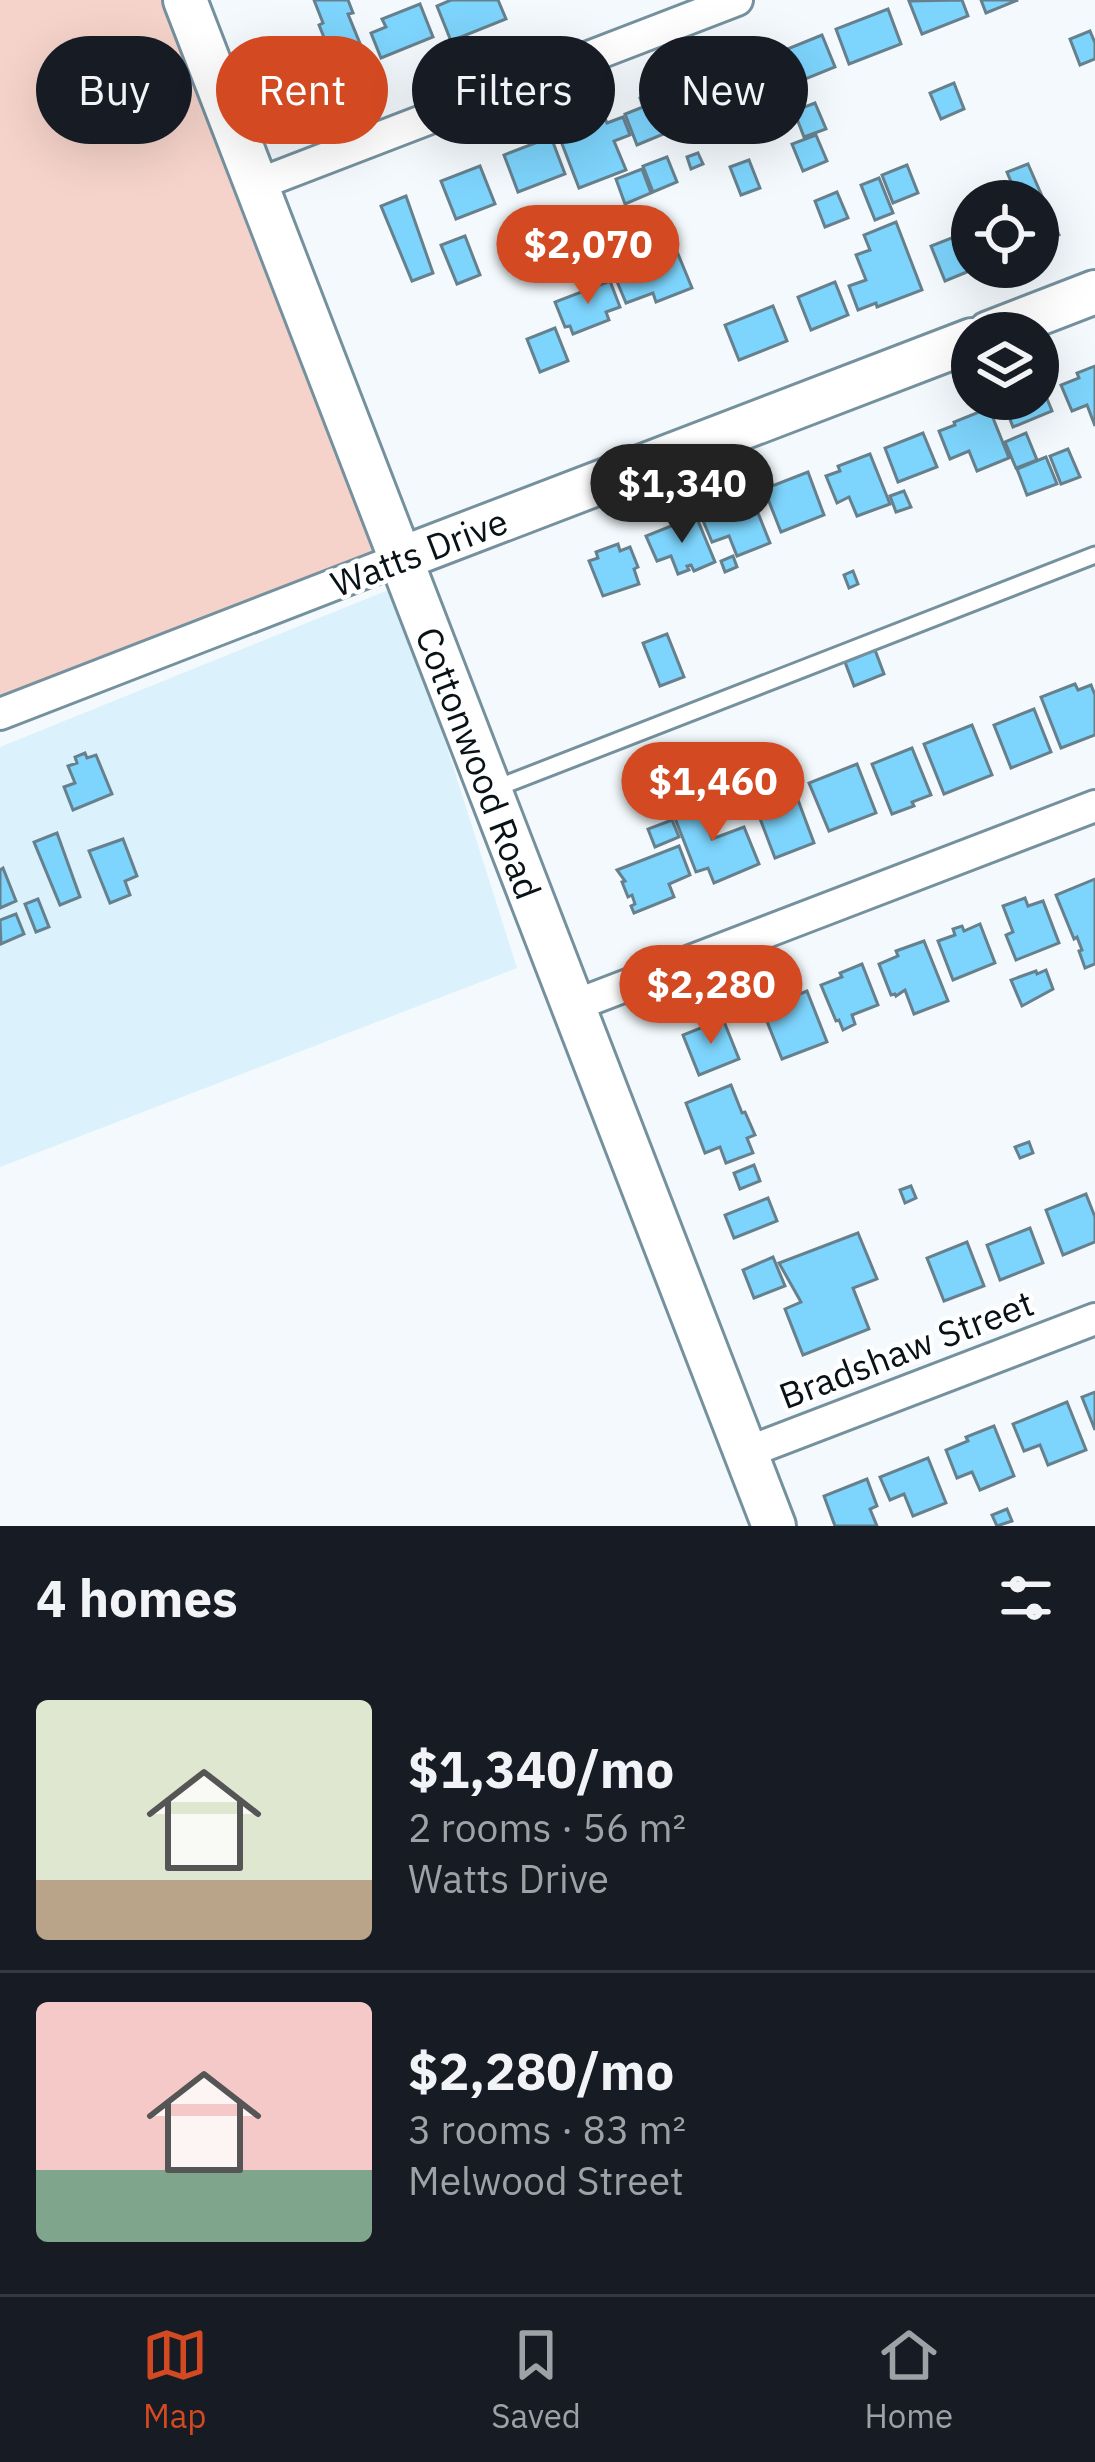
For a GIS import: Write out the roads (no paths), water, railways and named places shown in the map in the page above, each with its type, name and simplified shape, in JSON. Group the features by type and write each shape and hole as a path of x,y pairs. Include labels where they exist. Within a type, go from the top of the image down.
{"street":[{"name":"Cottonwood Road","path":"185,0 774,1526"},
{"path":"256,185 737,0"},
{"path":"1043,312 1095,292"},
{"name":"Watts Drive","path":"0,715 951,348"},
{"path":"573,1006 1095,806"},
{"name":"Bradshaw Street","path":"746,1453 1095,1319"}],"lane":[{"path":"490,790 1095,555"}]}
